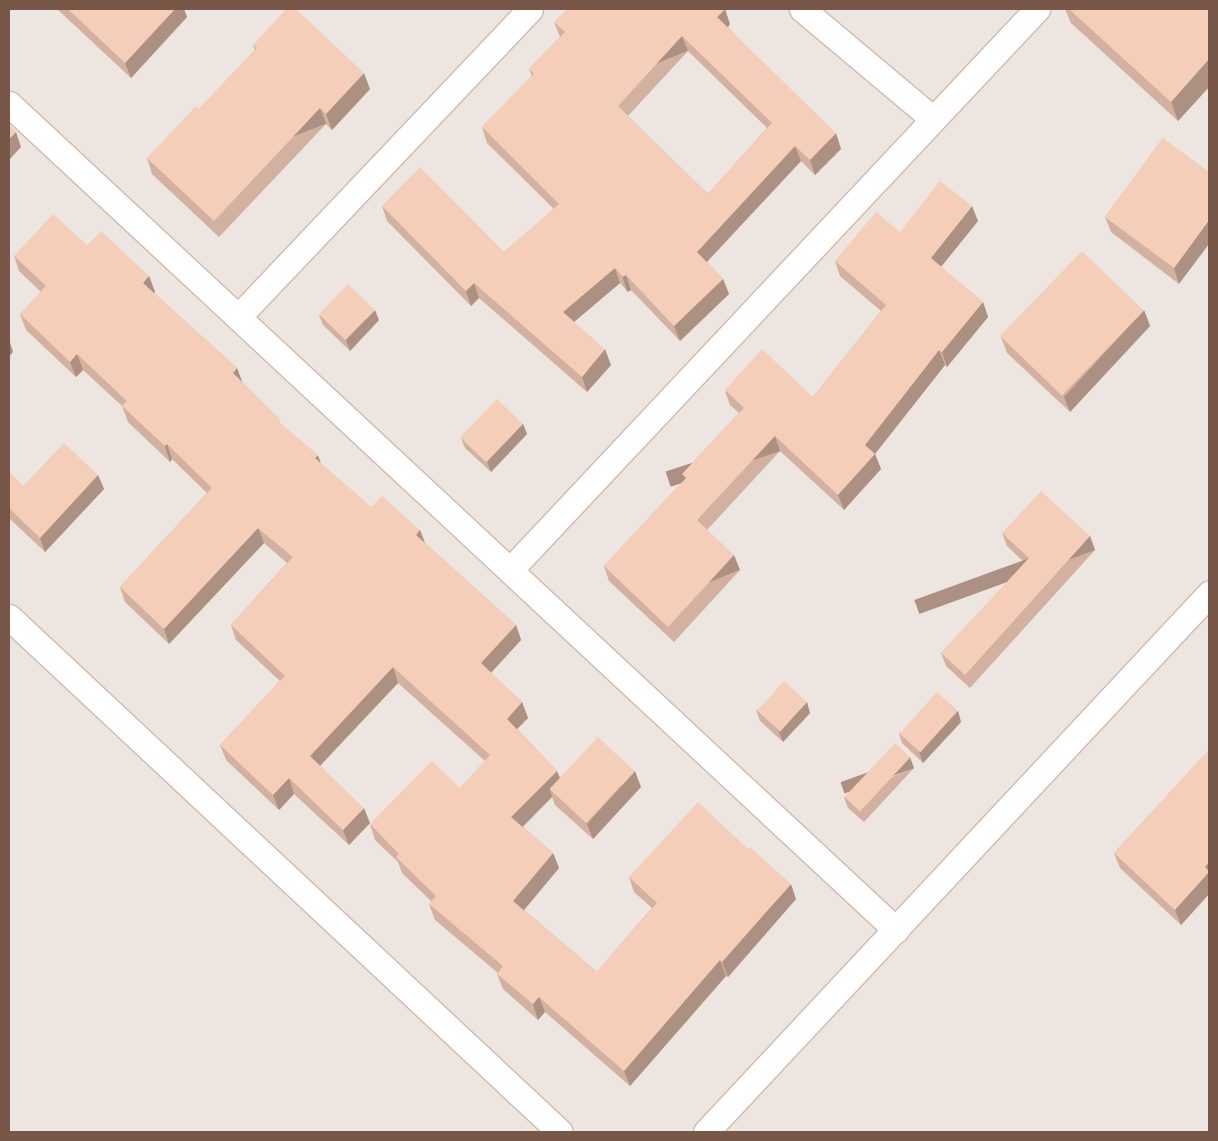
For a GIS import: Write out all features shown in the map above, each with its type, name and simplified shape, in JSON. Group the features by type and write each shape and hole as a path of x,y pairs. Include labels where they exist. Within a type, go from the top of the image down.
{"street":[{"path":"238,317 530,9"},
{"path":"802,9 933,119"},
{"path":"510,570 1037,9"},
{"path":"9,104 896,930"},
{"path":"706,1132 1209,594"},
{"path":"9,617 560,1132"}],"shaded area":[{"path":"9,9 1209,9 1209,1132 9,1132"}],"building":[{"path":"68,9 175,9 125,63"},
{"path":"286,9 296,9 364,73 326,114 320,108 214,221 147,158 196,106 199,109 257,48 253,45"},
{"path":"567,9 725,9 717,17 836,133 810,160 795,146 697,252 723,279 674,326 626,275 623,277 615,268 563,312 605,349 582,377 474,283 466,291 382,206 420,167 504,252 559,204 482,127 534,74 529,69 565,32 554,22","holes":["682,36 772,123 708,194 618,106"]},
{"path":"1069,9 1209,9 1209,59 1171,102"},
{"path":"9,125 16,132 9,139"},
{"path":"1163,138 1209,172 1209,220 1174,268 1105,217"},
{"path":"940,181 972,206 931,258 983,302 942,352 939,350 865,445 875,454 838,495 775,436 697,520 734,555 668,627 604,566 686,478 682,474 744,408 725,390 762,349 813,397 886,305 835,261 876,212 900,232"},
{"path":"53,214 87,245 101,231 149,276 143,283 237,368 233,373 280,419 278,421 318,455 315,458 371,507 382,496 420,530 416,535 516,625 481,663 522,702 507,719 557,771 511,817 553,853 513,901 597,972 657,903 629,877 698,802 748,849 750,847 791,884 722,962 720,960 624,1071 539,997 533,1004 497,974 503,966 429,904 436,896 396,857 399,854 370,824 432,761 460,788 490,755 393,667 310,756 364,808 343,830 289,778 273,795 220,745 285,676 231,625 293,557 258,528 164,629 120,587 212,488 167,444 165,446 122,406 127,401 77,354 70,362 20,314 46,286 14,256"},
{"path":"1082,251 1144,311 1062,396 1000,336"},
{"path":"348,284 375,310 345,340 319,314"},
{"path":"497,399 523,424 486,462 460,437"},
{"path":"64,443 98,475 40,538 9,508 9,472 23,486"},
{"path":"1041,491 1090,536 965,675 941,653 1029,558 1002,533"},
{"path":"784,681 807,702 780,731 757,711"},
{"path":"937,692 958,711 920,752 900,734"},
{"path":"598,737 635,771 586,823 550,789"},
{"path":"895,743 910,757 860,811 845,797"},
{"path":"1209,750 1209,862 1205,867 1209,872 1175,910 1114,853"}]}
